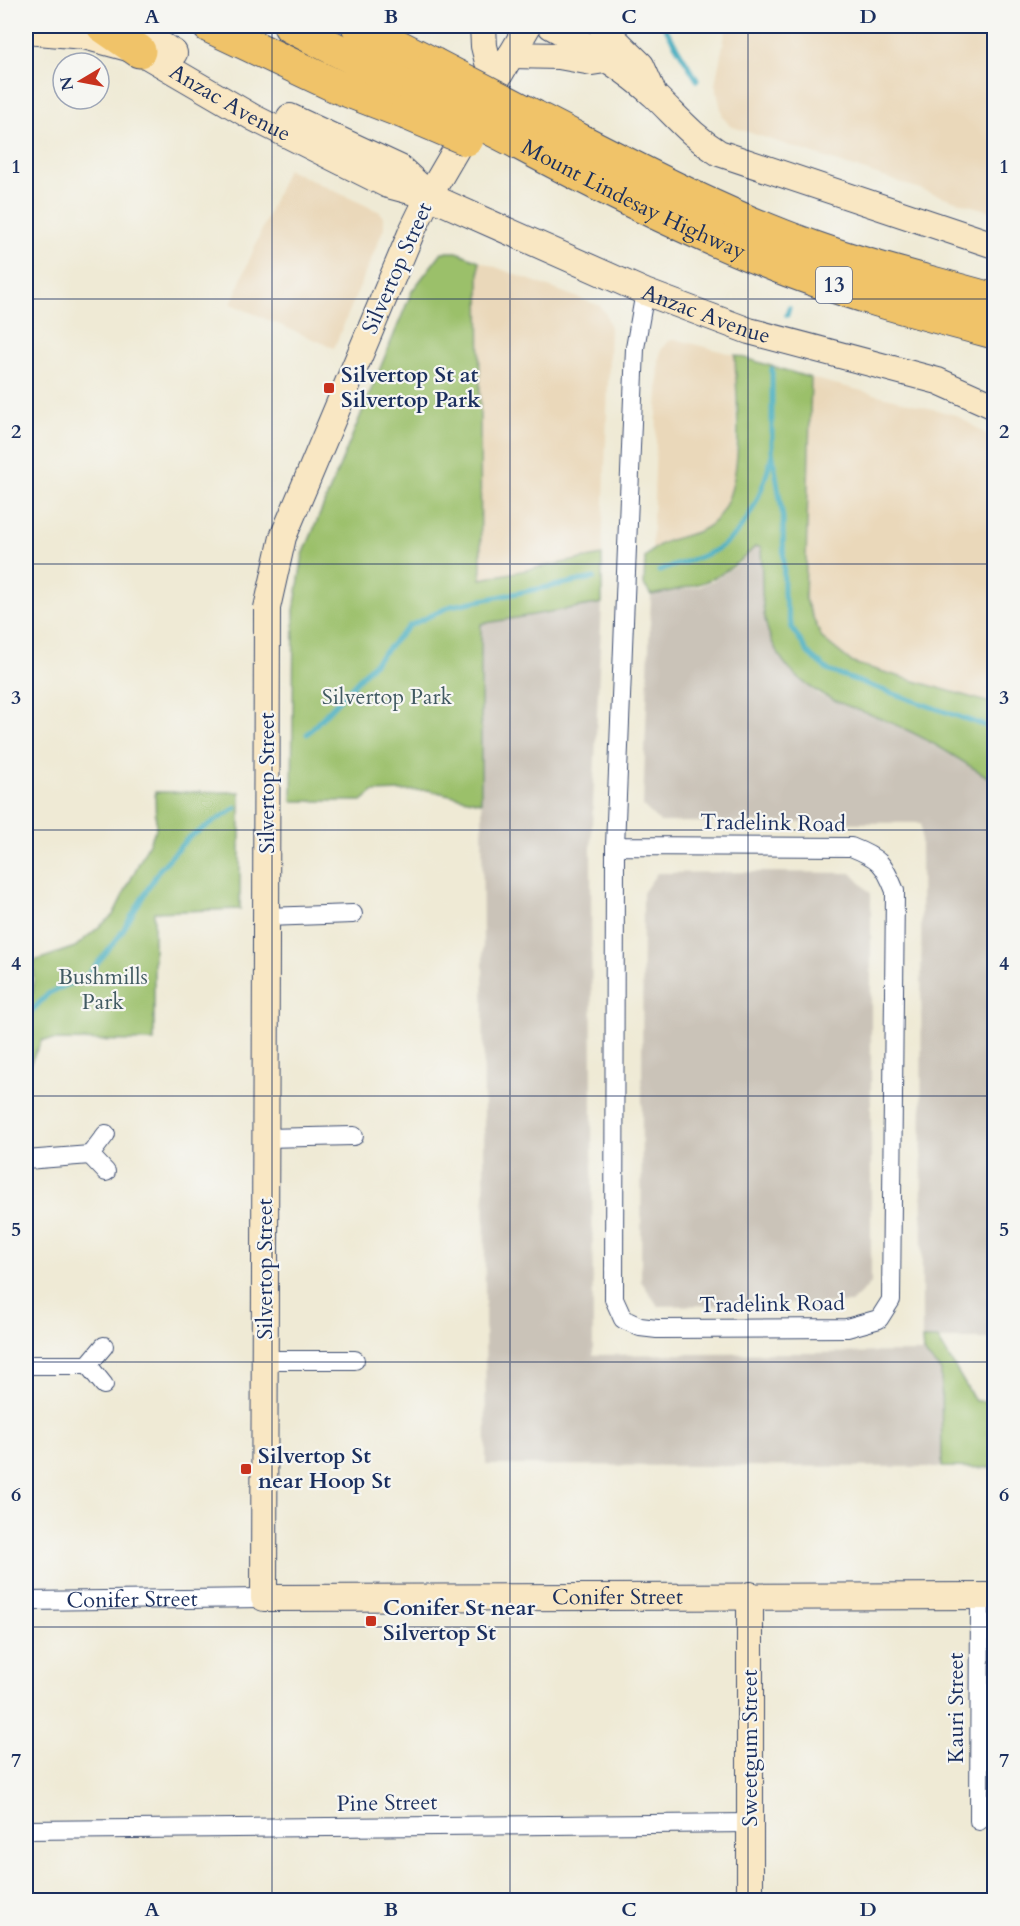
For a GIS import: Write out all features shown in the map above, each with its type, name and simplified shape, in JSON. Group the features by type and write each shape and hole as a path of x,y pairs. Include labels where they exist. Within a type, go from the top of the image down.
{"highway":[{"path":"103,26 136,38"},
{"path":"209,26 336,86 419,89 417,40 393,26"},
{"name":"Mount Lindesay Highway","path":"290,26 522,139 669,185 758,225 874,267 994,300"},
{"name":"Mount Lindesay Highway","path":"358,26 419,89"},
{"name":"Mount Lindesay Highway","path":"522,139 558,164 680,224 766,262 853,292 994,332"}],"street":[{"path":"483,26 484,46 494,86"},
{"name":"Silvertop Street","path":"264,1598 267,608 273,573 283,537 374,315 429,196 528,26"},
{"path":"551,26 608,60 654,96 688,132 719,153 994,245"},
{"path":"601,26 641,65 654,96"},
{"name":"Anzac Avenue","path":"26,31 136,38 254,118 388,185 429,196 645,292 749,331 938,381 994,406"},
{"path":"511,55 559,56 592,62 608,60"},
{"name":"Tradelink Road","path":"615,846 851,846 872,855 884,866 895,891 891,1300 879,1319 847,1328 657,1329 640,1327 623,1319 614,1299 615,846 635,348 645,292"},
{"path":"266,917 352,914"},
{"path":"26,1160 90,1155 106,1134"},
{"path":"265,1138 354,1136"},
{"path":"90,1155 106,1172"},
{"path":"26,1365 87,1365 104,1346"},
{"path":"264,1360 355,1360"},
{"path":"87,1365 104,1386"},
{"name":"Conifer Street","path":"26,1601 750,1595 987,1596"},
{"name":"Sweetgum Street","path":"750,1595 750,1900"},
{"name":"Kauri Street","path":"979,1821 987,1596"},
{"name":"Pine Street","path":"26,1830 750,1823"}],"shaded area":[{"path":"730,26 994,26 994,212 730,126 723,117 715,84 726,30"},
{"path":"287,169 380,212 384,218 384,228 334,348 231,304"},
{"path":"479,261 600,306 606,314 610,328 602,555 481,579"},
{"path":"675,339 735,355 736,475 731,497 721,514 708,526 689,537 663,543 652,551 659,360 661,350 667,342"},
{"path":"811,378 956,415 994,439 994,704 853,663 822,638 805,599"},
{"path":"756,546 761,548 762,609 770,636 802,682 819,695 907,730 994,781 994,1339 922,1339 921,823 660,822 643,806 651,595 697,587 714,580 739,564"},
{"path":"602,603 591,848 593,1355 923,1352 941,1371 942,1467 486,1465 481,624"},
{"path":"657,873 851,873 871,894 871,1283 851,1303 658,1306 641,1281 643,893"}],"green space":[{"name":"Silvertop Park","path":"442,252 457,252 479,261 481,579 602,555 602,603 481,624 481,802 428,790 373,792 362,801 292,801 294,610 303,555 412,291"},
{"path":"735,355 811,378 805,599 822,638 853,663 994,704 994,781 918,736 827,697 793,673 779,656 766,623 761,548 756,546 732,567 708,581 651,595 644,585 645,557 661,544 707,527 721,513 730,495 738,448"},
{"name":"Bushmills Park","path":"155,792 240,792 240,909 154,912 154,1041 42,1040 26,1071 26,992 33,992 34,961 75,947 113,915 156,829"},
{"path":"922,1339 938,1339 975,1401 994,1401 994,1468 942,1467 941,1371 923,1352"}],"waterway":[{"path":"664,26 697,80"},
{"path":"787,315 789,308"},
{"path":"772,369 772,450 783,518 784,596 792,628 808,653 829,671 994,729"},
{"path":"659,571 710,553 738,531 754,508 765,481 772,454"},
{"path":"307,734 409,626 451,606 594,578"},
{"path":"26,1017 49,993 87,976 120,935 159,870 188,838 236,808"}],"place":[{"name":"Silvertop St at Silvertop Park","path":"329,388"},
{"name":"Silvertop St near Hoop St","path":"246,1469"},
{"name":"Conifer St near Silvertop St","path":"371,1621"}]}
